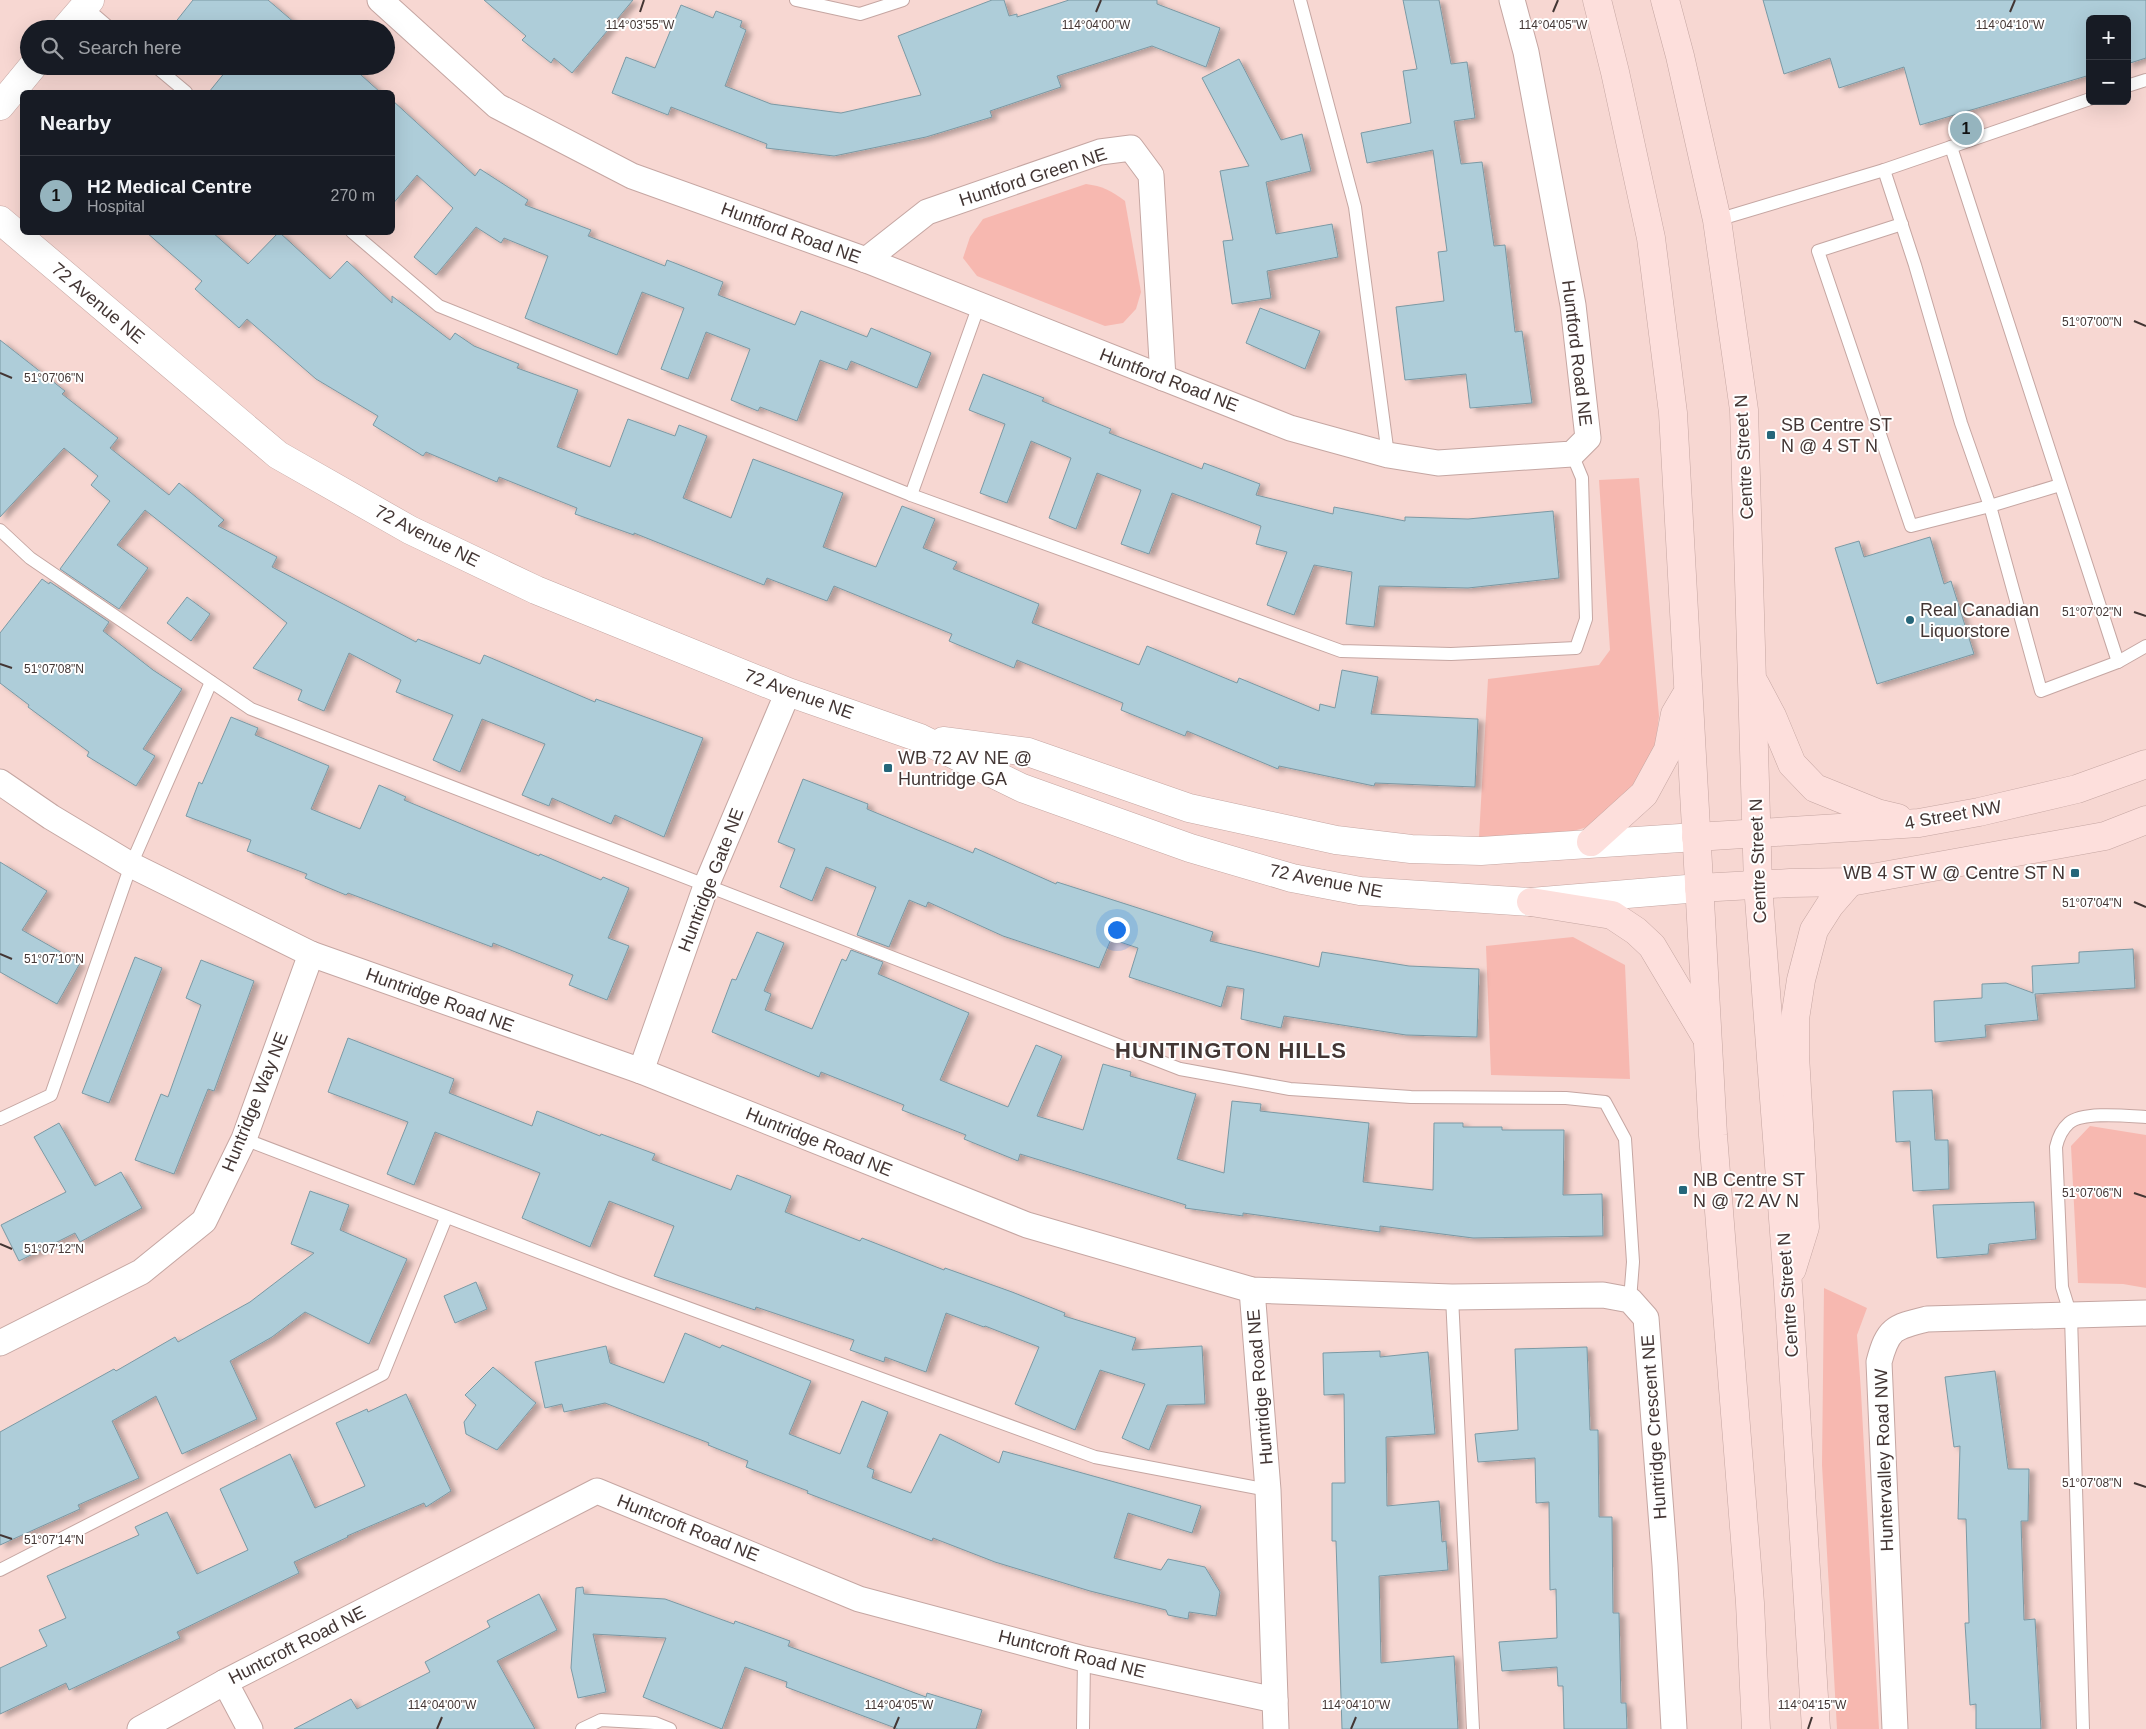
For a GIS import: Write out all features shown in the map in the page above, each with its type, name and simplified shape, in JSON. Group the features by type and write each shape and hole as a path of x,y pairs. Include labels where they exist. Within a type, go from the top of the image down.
{"main road":[{"path":"1597,0 1652,238 1673,413 1713,1134 1750,1603 1756,1729"},
{"name":"Centre Street N","path":"1665,0 1680,56 1717,220 1744,410 1753,680 1755,834 1788,1285 1816,1729"},
{"path":"1753,680 1772,716 1792,764 1815,788 1877,813 1919,823"},
{"path":"1591,842 1644,794 1668,750 1675,714 1688,691"},
{"name":"4 Street NW","path":"1755,834 1919,823 2077,790 2146,764"},
{"path":"1758,885 1850,882 2105,836 2146,820"},
{"name":"72 Avenue NE","path":"1696,837 1755,834"},
{"path":"1788,1285 1805,1227 1795,1055 1795,1019 1800,980 1814,930 1830,905 1850,882"},
{"name":"72 Avenue NE","path":"1699,888 1758,885"},
{"path":"1531,902 1612,915 1636,930 1652,946 1707,1038"}],"street":[{"name":"Huntford Road NE","path":"380,0 497,106 632,176 866,260 1290,428 1388,455 1438,463 1572,454 1588,438 1573,305 1526,52 1512,0"},
{"path":"71,20 84,2"},
{"path":"0,106 26,75"},
{"name":"Huntford Green NE","path":"866,260 928,212 1100,152 1132,148 1151,175 1163,378"},
{"name":"72 Avenue NE","path":"0,220 278,455 410,530 536,590 788,692 920,738 1022,788 1190,848 1292,878 1360,891 1531,902 1699,888"},
{"name":"Huntridge Gate NE","path":"640,1071 706,886 788,692"},
{"name":"72 Avenue NE","path":"920,738 1028,752 1189,808 1336,840 1410,849 1481,851 1591,842 1696,837"},
{"name":"Huntridge Road NE","path":"0,782 51,817 131,865 311,954 640,1071 1027,1225 1252,1290 1268,1490 1276,1729"},
{"name":"Huntridge Way NE","path":"0,1343 140,1272 204,1221 244,1138 311,954"},
{"path":"1252,1290 1452,1297 1603,1295 1630,1300"},
{"name":"Huntridge Crescent NE","path":"1630,1300 1646,1318 1674,1729"},
{"name":"Huntervalley Road NW","path":"1895,1729 1879,1362 1884,1342 1900,1326 1927,1319 2146,1314"},
{"name":"Huntcroft Road NE","path":"140,1729 225,1682 597,1491 859,1599 1084,1658 1275,1700"},
{"path":"225,1682 250,1729"}],"lane":[{"path":"796,0 860,14 903,0"},
{"path":"1300,0 1356,207 1388,455"},
{"path":"84,2 102,20"},
{"path":"166,75 184,90"},
{"path":"2131,85 2146,80"},
{"path":"1717,220 1884,170 2086,100"},
{"path":"1951,147 2118,662"},
{"path":"1884,170 1962,423 1990,506 2041,691 2118,662 2146,646"},
{"path":"1902,224 1818,251 1911,526 1990,506 2060,485"},
{"path":"355,235 438,306 911,495 1341,651 1451,654 1576,648 1586,619 1582,478 1572,454"},
{"path":"911,495 979,305"},
{"path":"0,530 30,558 251,709 1180,1069 1290,1090 1411,1097 1566,1098 1606,1102 1625,1139 1633,1262 1630,1300"},
{"path":"0,1119 51,1095 131,865 212,682"},
{"path":"2083,1729 2070,1316 2062,1287 2056,1147 2060,1134 2070,1122 2093,1116 2146,1117"},
{"path":"244,1138 446,1218 1095,1457 1268,1490"},
{"path":"0,1570 383,1374 446,1218"},
{"path":"1452,1297 1473,1729"},
{"path":"1083,1729 1084,1658"},
{"path":"582,1729 601,1720 655,1723 670,1729"}],"shaded area":[{"path":"1086,184 1107,190 1125,201 1141,292 1136,309 1123,323 1105,326 977,276 963,258 970,237 983,219"},
{"path":"1639,478 1659,716 1655,749 1644,776 1616,811 1584,828 1551,837 1479,837 1488,679 1599,665 1610,650 1599,480"},
{"path":"1573,937 1625,965 1630,1079 1491,1075 1486,946"},
{"path":"2090,1126 2146,1135 2146,1288 2123,1284 2078,1283 2071,1146"},
{"path":"1824,1288 1867,1308 1857,1335 1879,1729 1837,1729 1822,1465"}],"building":[{"path":"193,0 268,0 291,20 177,20"},
{"path":"484,0 633,0 572,73 554,58 551,63 522,40 526,36"},
{"path":"992,0 1004,0 1009,16 1017,14 1017,17 1069,0 1157,0 1157,4 1220,28 1206,67 1152,46 1057,76 1061,87 990,111 992,117 926,137 834,156 766,148 767,144 671,107 668,115 612,93 626,57 655,68 681,5 713,18 716,11 742,21 740,27 746,30 725,86 771,104 841,113 921,95 898,36"},
{"path":"1403,0 1439,0 1451,64 1467,62 1475,118 1454,121 1461,164 1482,162 1494,246 1505,245 1515,332 1522,331 1532,403 1470,408 1466,374 1405,380 1396,307 1444,301 1438,252 1447,251 1433,150 1367,163 1361,133 1411,123 1403,71 1417,69"},
{"path":"1763,0 2146,0 2146,58 2131,63 2131,15 2086,15 2086,76 1920,125 1904,67 1839,88 1830,58 1784,74"},
{"path":"1239,59 1281,140 1302,134 1311,171 1266,182 1276,234 1332,224 1338,257 1267,271 1271,298 1232,304 1223,241 1233,240 1220,171 1249,166 1202,78"},
{"path":"223,75 361,75 378,90 211,90"},
{"path":"395,103 475,176 480,169 528,200 525,205 591,230 588,236 665,266 667,260 723,282 718,295 795,325 801,311 867,337 871,328 931,353 917,388 851,361 847,370 820,360 797,421 760,407 758,411 731,400 750,349 706,332 688,379 661,369 684,308 642,292 617,355 525,318 548,256 504,238 501,243 476,227 436,275 414,257 453,208 417,175 395,201"},
{"path":"149,235 215,235 248,264 276,235 282,235 330,279 347,261 392,303 392,296 450,340 455,333 474,346 519,364 517,368 578,390 557,447 610,467 628,419 675,436 679,425 707,436 683,498 731,518 753,459 843,493 823,547 876,567 902,506 935,519 923,548 957,562 953,569 1039,604 1032,623 1139,665 1147,646 1237,683 1239,678 1319,711 1320,704 1335,708 1342,670 1378,677 1371,714 1478,719 1475,787 1375,783 1374,786 1279,766 1278,769 1187,731 1185,736 1121,710 1123,703 1017,660 1014,668 949,641 952,634 834,586 827,601 767,578 764,585 634,533 634,535 575,514 577,508 499,477 497,482 426,452 423,456 373,425 378,416 316,379 247,319 239,328 195,289 202,281"},
{"path":"1260,308 1320,331 1305,369 1246,343"},
{"path":"0,340 65,391 62,394 118,438 110,448 169,495 179,483 224,520 218,526 277,557 272,567 416,642 418,639 480,664 484,655 595,702 596,699 703,738 664,837 615,815 611,824 552,798 549,806 522,795 545,744 482,719 460,772 433,760 453,715 396,692 401,680 349,653 324,711 298,700 302,690 253,668 287,623 145,510 117,545 148,568 119,609 60,569 110,501 91,485 98,476 64,448 0,517"},
{"path":"983,374 1044,398 1042,401 1111,429 1109,433 1202,469 1204,463 1260,484 1256,495 1333,514 1334,507 1405,521 1405,517 1468,519 1553,511 1559,578 1468,588 1379,586 1374,627 1346,624 1352,572 1314,565 1294,615 1267,605 1287,552 1256,544 1261,526 1172,493 1149,554 1121,544 1141,490 1097,473 1076,529 1049,518 1071,458 1031,441 1007,503 980,493 1005,424 969,410"},
{"name":"Real Canadian Liquorstore","path":"1930,537 1944,584 1951,581 1974,654 1877,684 1835,548 1859,541 1864,557"},
{"path":"42,579 49,584 50,582 109,622 103,631 153,670 182,689 143,749 155,756 136,786 87,756 89,752 28,707 29,705 0,683 0,633"},
{"path":"187,597 210,614 191,641 167,623"},
{"path":"231,717 258,728 255,735 329,766 311,809 360,829 379,785 406,797 404,800 478,831 539,856 540,854 601,880 603,877 629,888 608,938 629,946 607,1000 569,985 573,975 493,943 492,947 348,893 346,895 305,878 307,874 247,851 251,840 186,816 199,782 202,784"},
{"path":"803,779 868,804 867,809 973,853 975,848 1056,884 1057,882 1213,932 1210,941 1319,967 1322,952 1409,966 1479,969 1477,1037 1406,1035 1284,1016 1281,1028 1241,1019 1244,989 1227,986 1221,1007 1129,977 1138,948 1111,939 1099,968 1003,936 928,902 926,907 909,900 889,947 857,935 876,887 826,867 812,901 780,887 795,849 778,842"},
{"path":"0,862 47,891 22,930 80,963 57,1004 0,972"},
{"path":"757,932 784,943 764,991 771,994 765,1010 812,1029 842,959 846,961 851,950 883,962 878,974 969,1013 940,1080 1008,1107 1036,1045 1062,1056 1037,1116 1083,1130 1103,1064 1131,1072 1130,1076 1196,1094 1177,1159 1224,1173 1232,1101 1261,1104 1260,1111 1369,1123 1363,1182 1433,1190 1434,1123 1463,1123 1463,1127 1502,1127 1502,1130 1564,1130 1563,1195 1602,1194 1603,1236 1473,1238 1380,1226 1380,1232 1243,1213 1243,1216 1185,1208 1186,1205 1020,1154 1018,1161 964,1139 966,1135 902,1110 904,1105 821,1072 819,1077 712,1032 732,979 736,980"},
{"path":"2133,949 2135,988 2035,994 2038,1020 1985,1025 1986,1037 1935,1042 1934,1001 1982,998 1982,984 2006,983 2033,993 2032,966 2079,963 2079,952"},
{"path":"135,957 162,968 109,1103 82,1093"},
{"path":"201,960 254,981 214,1091 208,1089 174,1174 135,1160 161,1094 168,1097 201,1005 186,998"},
{"path":"348,1038 454,1079 449,1093 532,1126 537,1111 600,1136 601,1134 655,1154 652,1160 731,1190 737,1175 791,1196 785,1212 860,1241 862,1238 944,1270 945,1268 1012,1292 1065,1313 1064,1316 1136,1338 1132,1350 1202,1346 1205,1404 1167,1405 1149,1450 1122,1438 1145,1384 1100,1370 1075,1430 1015,1404 1039,1347 985,1326 946,1313 926,1372 885,1357 884,1362 850,1350 854,1340 756,1307 755,1310 654,1276 674,1226 609,1201 590,1247 522,1218 540,1173 435,1132 414,1185 387,1174 408,1122 328,1092"},
{"path":"1932,1090 1935,1140 1948,1140 1949,1189 1913,1191 1910,1141 1896,1142 1893,1091"},
{"path":"59,1123 95,1186 121,1172 142,1208 80,1242 75,1233 19,1261 1,1225 66,1192 34,1137"},
{"path":"310,1191 349,1205 340,1230 407,1259 369,1344 305,1312 272,1337 230,1361 257,1419 182,1454 156,1396 112,1421 139,1478 78,1505 80,1509 0,1545 0,1432 114,1369 116,1371 175,1337 178,1342 250,1302 314,1253 291,1244"},
{"path":"2034,1202 2036,1239 1989,1244 1988,1254 1937,1258 1933,1205"},
{"path":"476,1282 487,1309 455,1323 444,1296"},
{"path":"685,1333 720,1348 722,1345 811,1381 789,1434 840,1454 862,1401 888,1412 867,1467 874,1470 872,1478 911,1493 940,1434 999,1463 1003,1451 1201,1506 1192,1533 1128,1513 1114,1558 1161,1570 1168,1559 1205,1567 1220,1592 1216,1616 1189,1612 1188,1619 1168,1615 1166,1610 1090,1591 995,1562 933,1538 932,1541 807,1493 808,1491 746,1467 748,1461 708,1445 709,1443 605,1403 564,1412 562,1404 545,1408 535,1362 606,1346 610,1363 664,1383"},
{"path":"1587,1347 1590,1430 1598,1430 1599,1517 1612,1517 1613,1613 1619,1613 1621,1703 1626,1703 1627,1729 1564,1729 1563,1686 1558,1686 1557,1667 1502,1671 1499,1642 1557,1638 1556,1589 1550,1590 1549,1502 1536,1503 1535,1458 1478,1462 1475,1434 1518,1430 1515,1349"},
{"path":"1380,1351 1380,1357 1428,1352 1435,1434 1386,1437 1387,1506 1439,1501 1442,1542 1446,1541 1448,1570 1379,1576 1381,1663 1454,1656 1458,1729 1342,1729 1336,1541 1332,1541 1332,1483 1345,1483 1344,1394 1324,1395 1323,1353"},
{"path":"493,1367 536,1403 497,1450 466,1434 464,1422 476,1405 465,1395"},
{"path":"1995,1371 2008,1469 2029,1469 2028,1521 2021,1521 2024,1620 2035,1619 2041,1729 1976,1729 1976,1704 1970,1705 1965,1623 1969,1623 1966,1519 1958,1519 1960,1446 1954,1447 1945,1377"},
{"path":"406,1394 451,1491 426,1507 424,1503 347,1536 294,1562 299,1573 177,1632 180,1638 69,1690 66,1683 0,1714 0,1668 47,1646 39,1630 66,1618 47,1576 139,1535 135,1527 167,1512 197,1574 248,1550 220,1489 290,1454 315,1508 365,1486 336,1423 367,1409 368,1412"},
{"path":"583,1587 584,1594 665,1599 734,1624 735,1621 790,1641 788,1646 926,1697 927,1693 982,1710 976,1729 898,1729 786,1687 787,1682 745,1667 722,1729 643,1697 666,1638 593,1634 606,1692 578,1698 571,1668 576,1588"},
{"path":"539,1594 557,1630 497,1661 535,1729 294,1729 351,1699 357,1709 430,1672 425,1662 490,1627 487,1621"}],"place":[{"name":"H2 Medical Centre","path":"1966,129"},
{"name":"SB Centre ST N @ 4 ST N","path":"1771,435"},
{"name":"Real Canadian Liquorstore","path":"1910,620"},
{"name":"WB 72 AV NE @ Huntridge GA","path":"888,768"},
{"name":"WB 4 ST W @ Centre ST N","path":"2075,873"},
{"name":"NB Centre ST N @ 72 AV N","path":"1683,1190"}],"district":[{"name":"HUNTINGTON HILLS","path":"1231,1050"}]}
